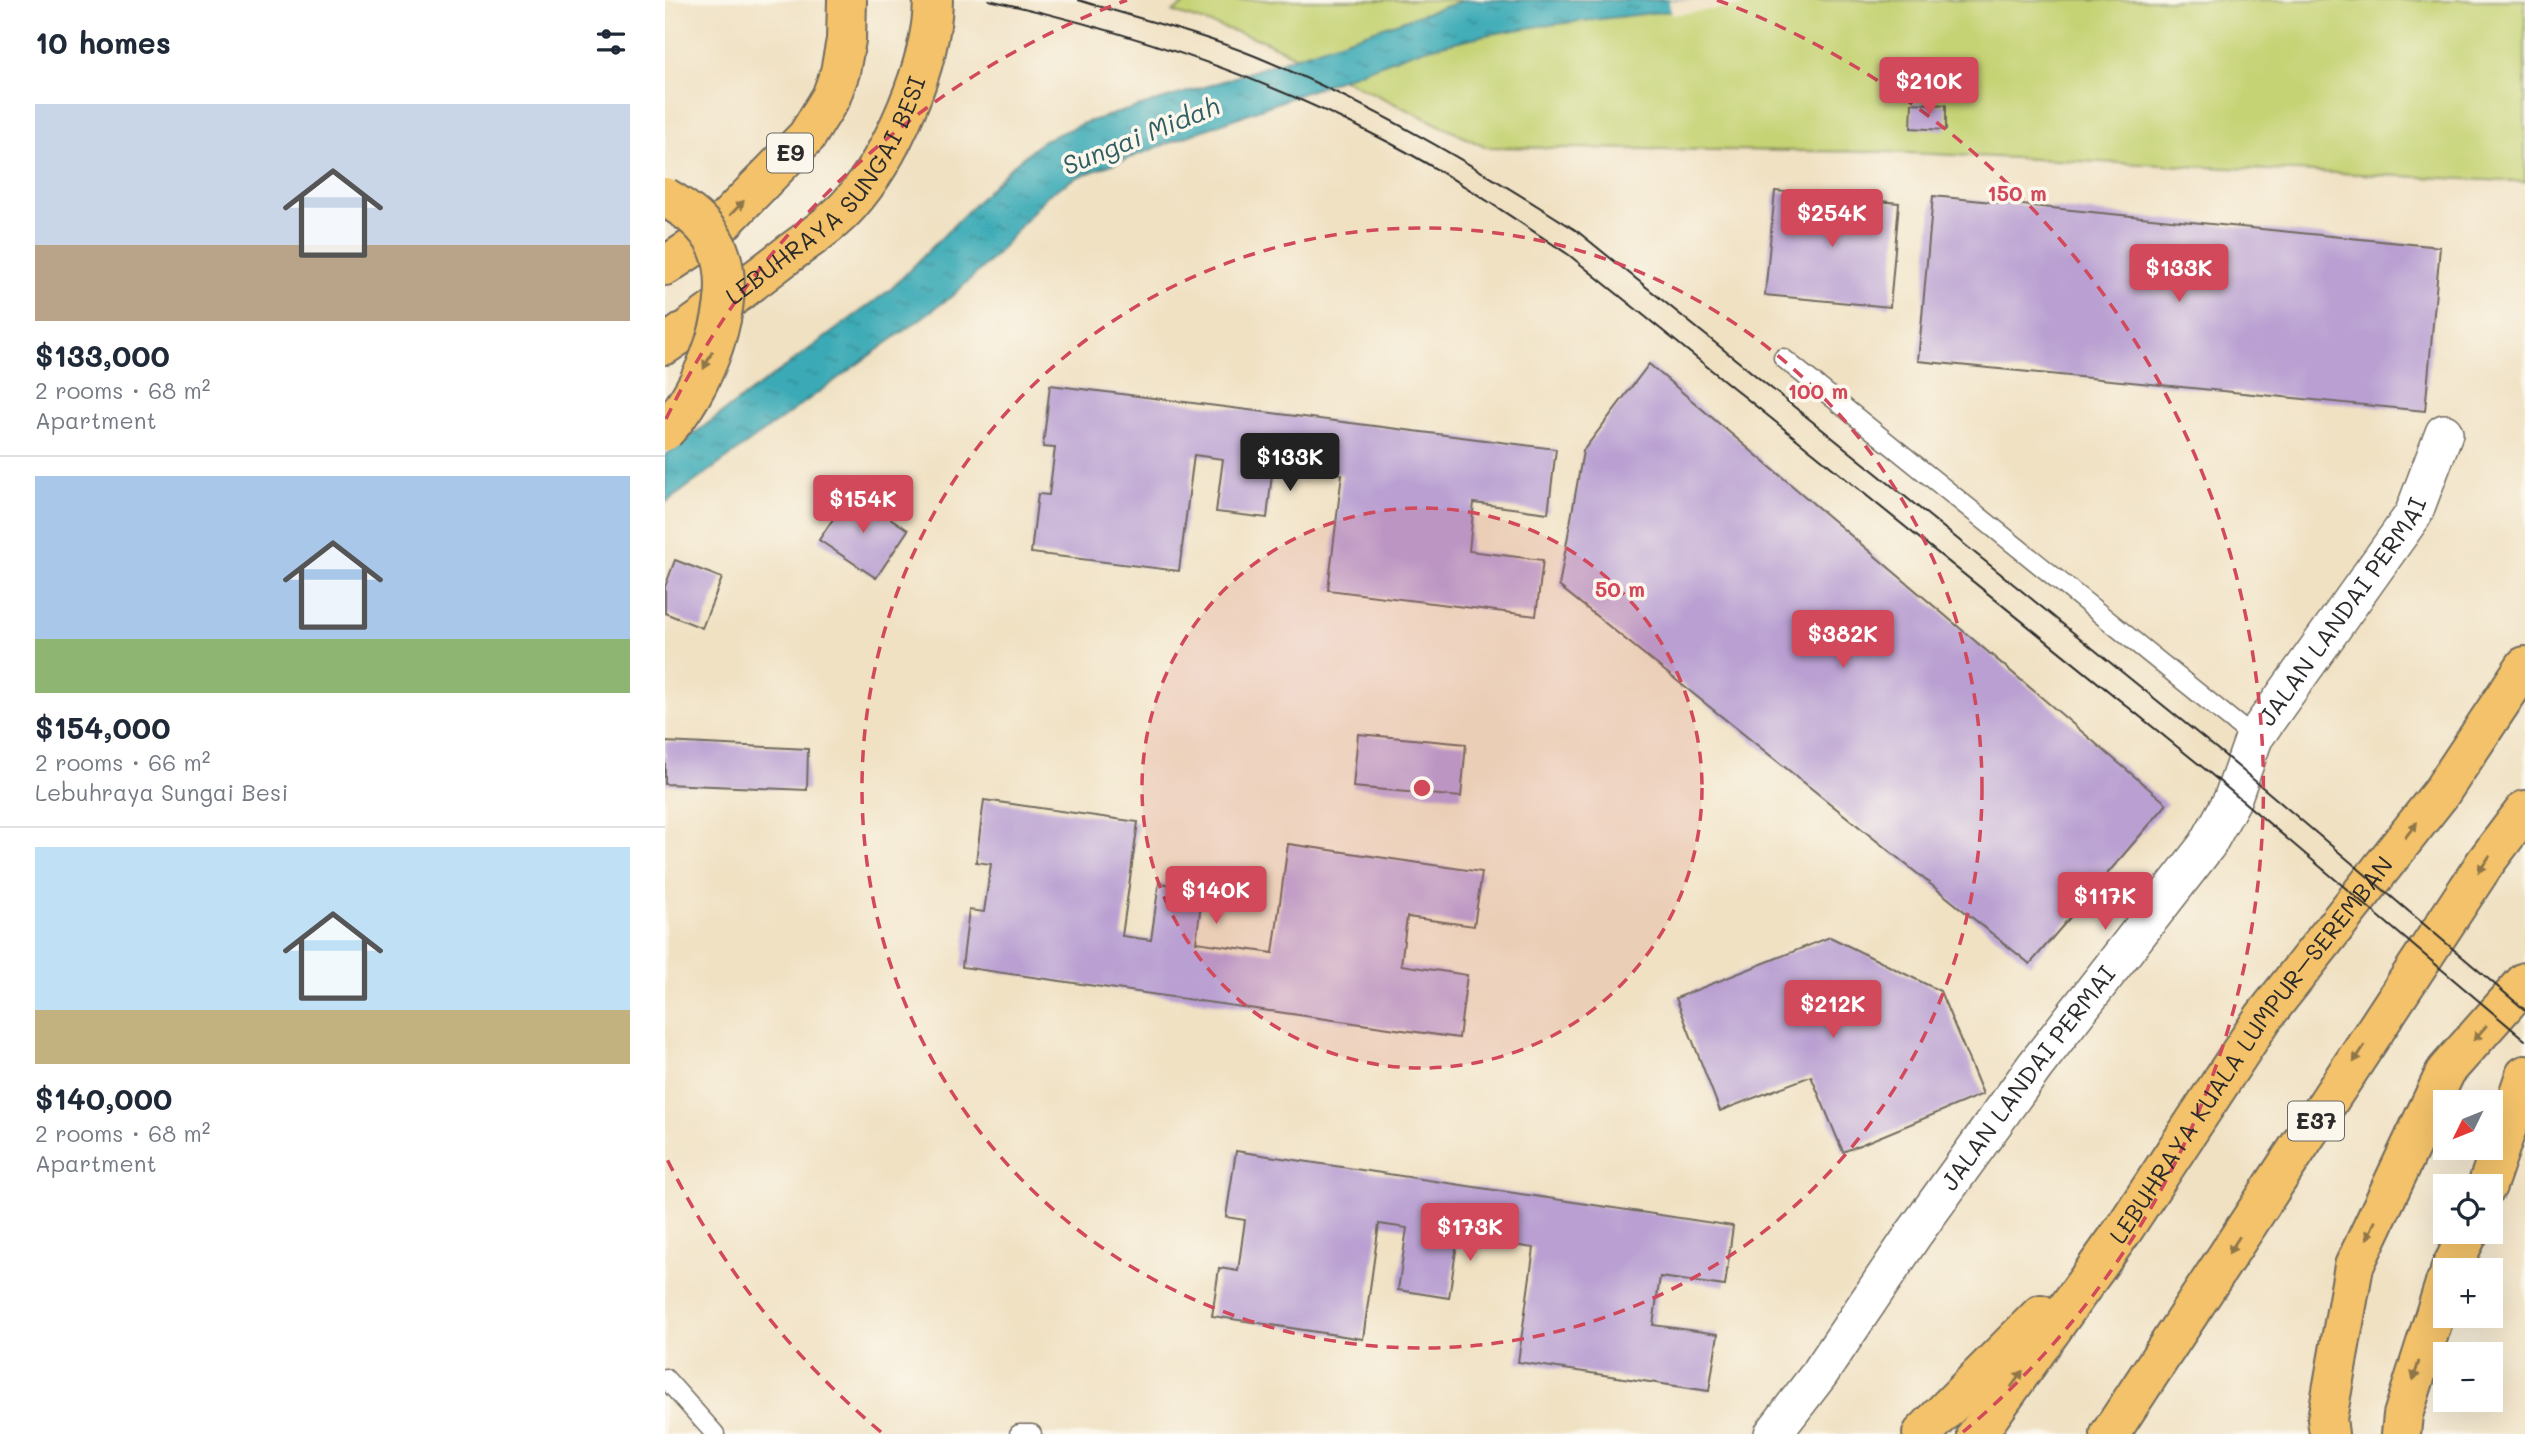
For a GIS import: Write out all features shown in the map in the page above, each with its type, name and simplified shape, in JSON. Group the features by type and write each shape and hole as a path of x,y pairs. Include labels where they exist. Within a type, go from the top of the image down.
{"highway":[{"name":"LEBUHRAYA SUNGAI BESI","path":"665,266 709,237 807,136 831,97 840,72 846,40 847,0"},
{"name":"LEBUHRAYA SUNGAI BESI","path":"665,345 705,318 848,205 895,133 918,76 933,17 933,0"},
{"path":"665,197 701,221 719,249 724,282 718,341 678,418 665,431"},
{"name":"LEBUHRAYA KUALA LUMPUR–SEREMBAN","path":"1977,1434 2124,1229 2263,1018 2440,794 2525,666"},
{"name":"E37","path":"2110,1434 2485,863 2525,810"},
{"path":"2329,1434 2327,1419 2354,1266 2446,1070 2525,982"},
{"path":"2491,1174 2524,1080"},
{"path":"1922,1434 2124,1229"},
{"path":"2401,1434 2403,1415 2433,1321"}],"street":[{"name":"JALAN LANDAI PERMAI","path":"1773,1434 1820,1373 1913,1235 2035,1066 2207,845 2232,800 2254,738 2413,515 2444,433"}],"lane":[{"path":"1783,358 2254,738"},
{"path":"665,1378 715,1434"},
{"path":"1019,1434 1032,1434"}],"green space":[{"path":"1190,0 2525,0 2525,182 1887,152 1485,147 1262,40 1173,12"}],"water":[{"name":"Sungai Midah","path":"1464,0 1766,0 1540,26 1416,51 1075,178 1046,196 994,257 952,296 665,503 665,455 891,289 1012,166 1044,140 1084,123 1211,85"}],"pier":[{"path":"1669,0 1769,0 1766,3 1671,15"}],"building":[{"path":"1912,103 1946,105 1946,130 1911,128"},
{"path":"1775,191 1899,203 1890,307 1765,295"},
{"path":"1933,196 2440,247 2425,411 1918,361"},
{"path":"1649,364 2167,804 2030,964 1559,586 1583,451"},
{"path":"1050,385 1556,449 1548,513 1474,503 1469,551 1543,560 1536,616 1328,590 1342,474 1273,465 1267,518 1216,512 1223,459 1194,455 1179,571 1031,553 1038,494 1049,495 1055,448 1043,447"},
{"path":"851,492 908,530 876,578 819,540"},
{"path":"675,560 722,578 702,628 665,613 665,587"},
{"path":"1358,734 1466,744 1461,797 1353,787"},
{"path":"665,742 808,749 807,790 665,784"},
{"path":"984,800 1138,822 1122,936 1151,940 1159,883 1203,889 1196,942 1273,953 1288,844 1482,872 1474,926 1407,917 1401,965 1467,975 1459,1038 962,967 969,910 984,912 991,864 976,862"},
{"path":"1830,937 1940,991 1983,1094 1843,1152 1811,1076 1720,1111 1676,998"},
{"path":"1236,1151 1733,1226 1725,1286 1660,1277 1653,1325 1718,1334 1709,1391 1518,1362 1534,1248 1458,1237 1449,1298 1398,1290 1407,1228 1379,1224 1363,1339 1212,1316 1219,1268 1238,1271 1245,1220 1226,1217"}],"tram line":[{"path":"989,0 1143,41 1292,96 1341,118 1435,168 1569,255 2206,770 2525,1040"},
{"path":"1078,0 1212,40 1297,74 1420,136 1577,231 2222,753 2525,1010"}]}
